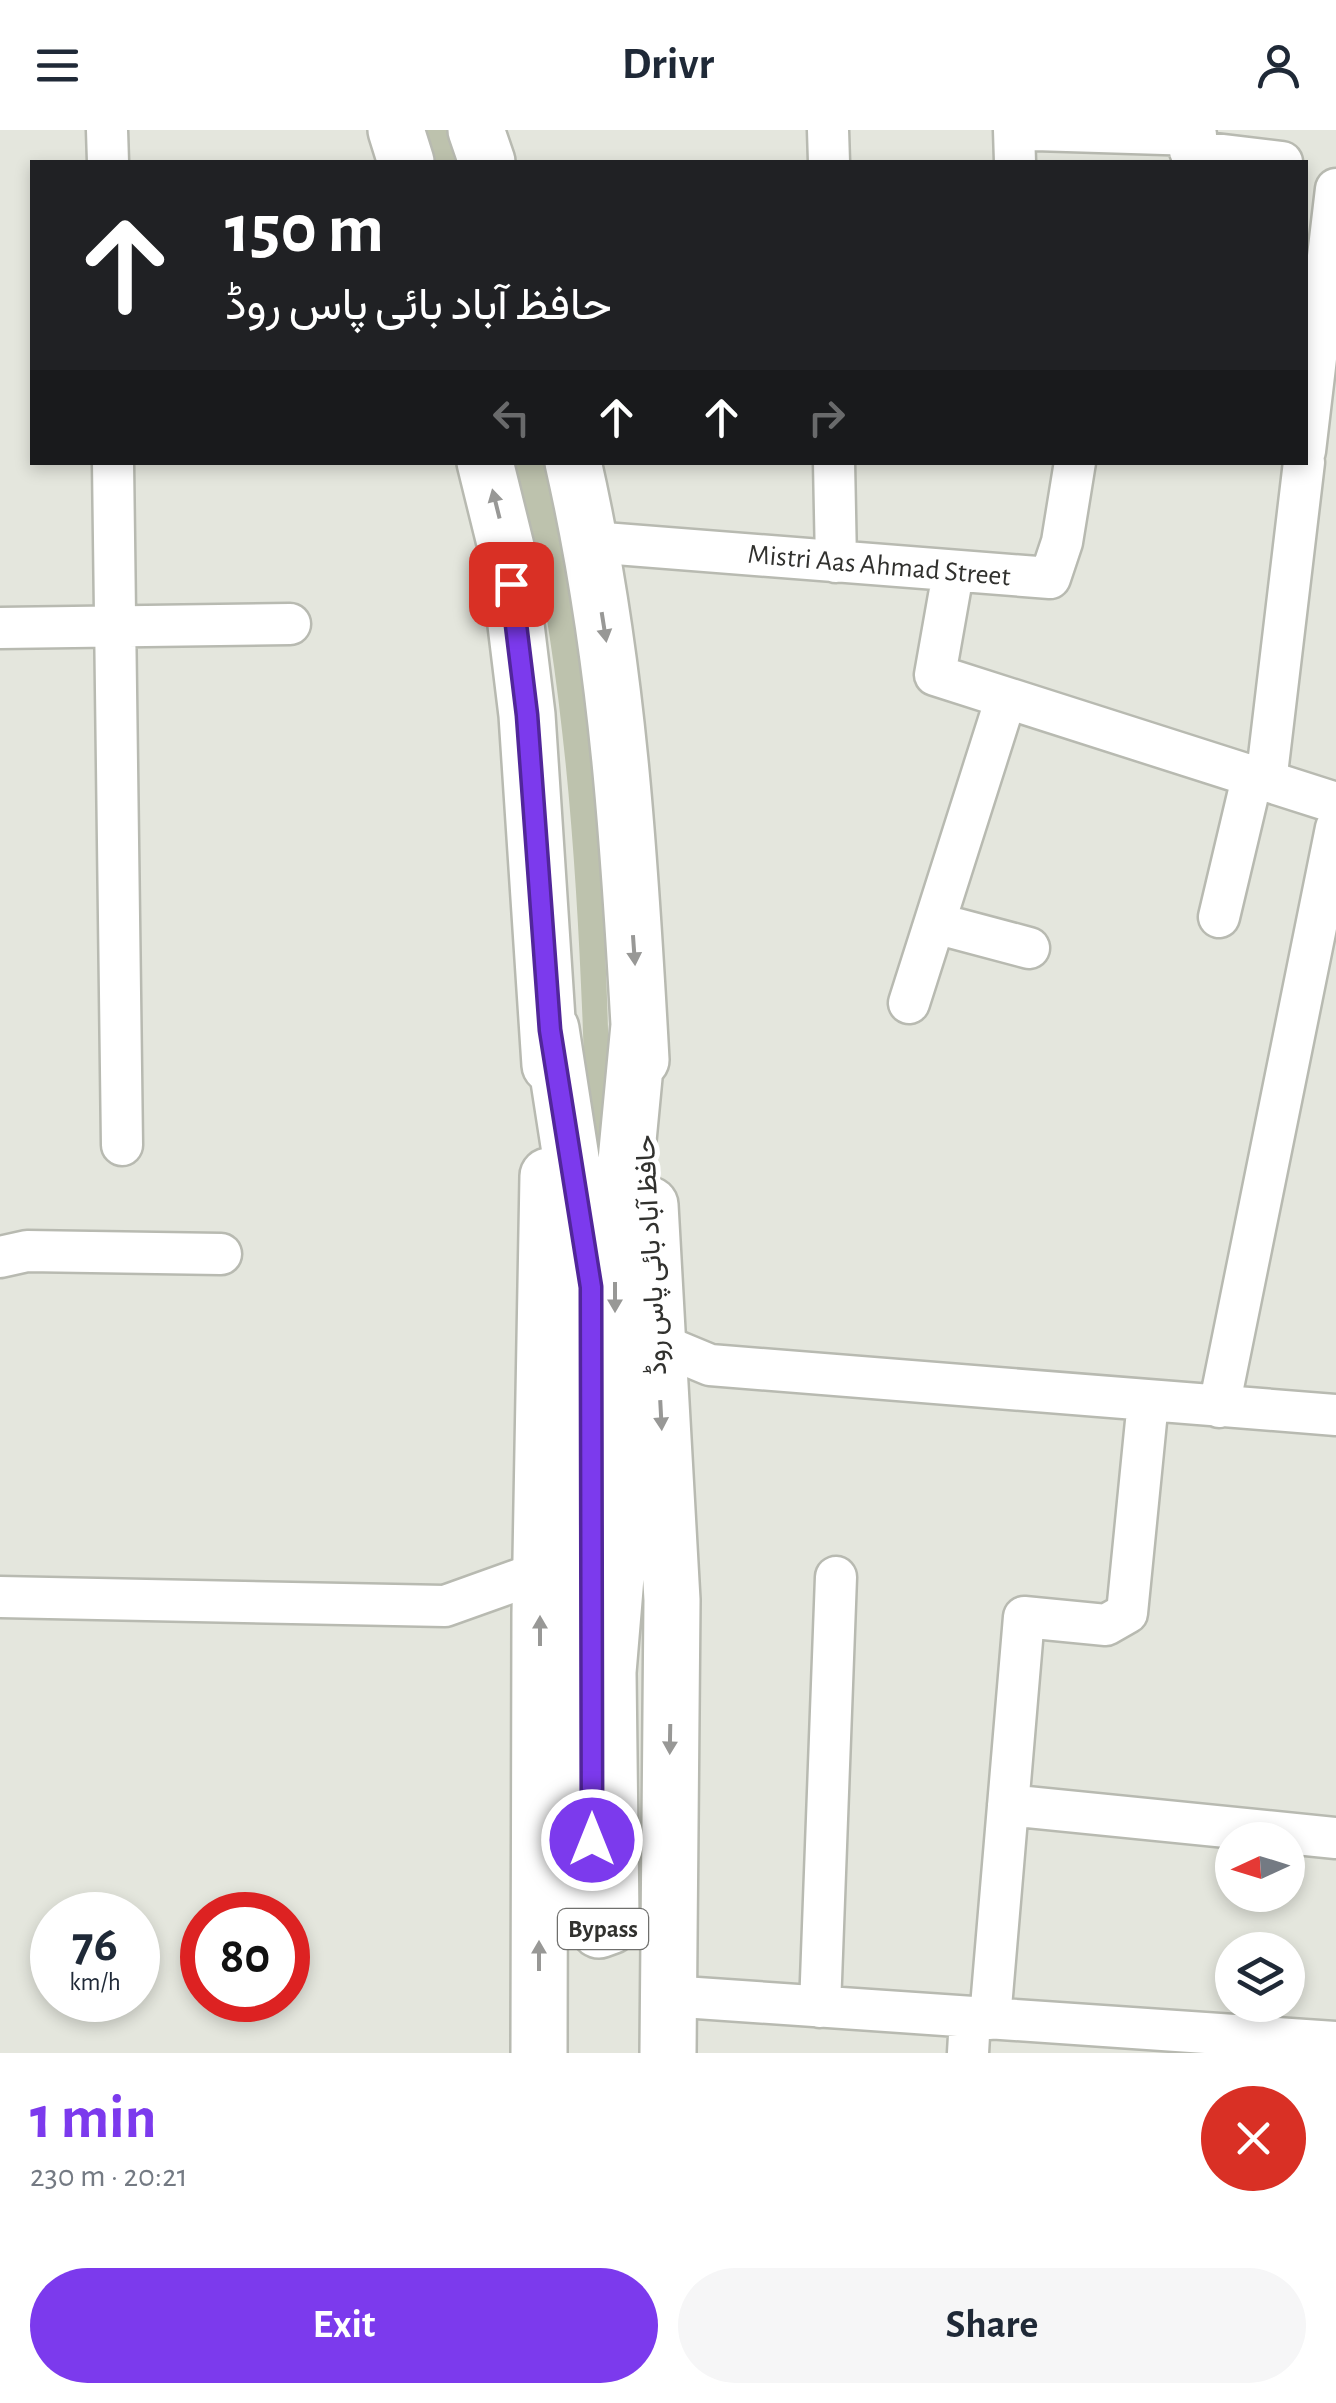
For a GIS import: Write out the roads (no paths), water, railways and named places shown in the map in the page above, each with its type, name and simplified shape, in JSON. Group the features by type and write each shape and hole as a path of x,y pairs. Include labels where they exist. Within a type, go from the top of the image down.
{"highway":[{"path":"396,130 405,160"},
{"path":"476,130 485,160"},
{"name":"Bypass","path":"487,465 507,551 527,715 550,1030 591,1287 592,1919 599,1930 610,1926 611,1920 608,1672 619,1541 614,1287 639,1025"},
{"name":"حافظ آباد بائی پاس روڈ","path":"574,465 591,542 616,709 639,1025 672,1600 668,2053"},
{"name":"Bypass","path":"539,2053 540,1572 550,1030"}],"street":[{"path":"108,130 108,160"},
{"path":"828,130 829,160"},
{"path":"1014,130 1015,160"},
{"path":"1035,130 1192,145 1271,160"},
{"path":"1308,165 1336,169"},
{"path":"1308,426 1336,189"},
{"path":"114,465 122,1145"},
{"path":"834,465 836,562"},
{"name":"Mistri Aas Ahmad Street","path":"591,542 1050,578 1062,542 1075,465"},
{"path":"1219,917 1259,780 1304,465"},
{"path":"954,572 935,675 1336,803"},
{"path":"0,628 290,624"},
{"path":"909,1003 1006,698"},
{"path":"1219,1407 1336,828"},
{"path":"935,923 1029,948"},
{"path":"0,1257 27,1252 220,1254"},
{"path":"657,1342 710,1365 1336,1415"},
{"path":"976,2030 1008,1804 1024,1616 1106,1625 1127,1614 1148,1402"},
{"path":"0,1598 446,1606 540,1572"},
{"path":"820,2007 836,1577"},
{"path":"1008,1804 1336,1838"},
{"path":"668,1996 820,2007 976,2030 1187,2043 1336,2042"}]}
